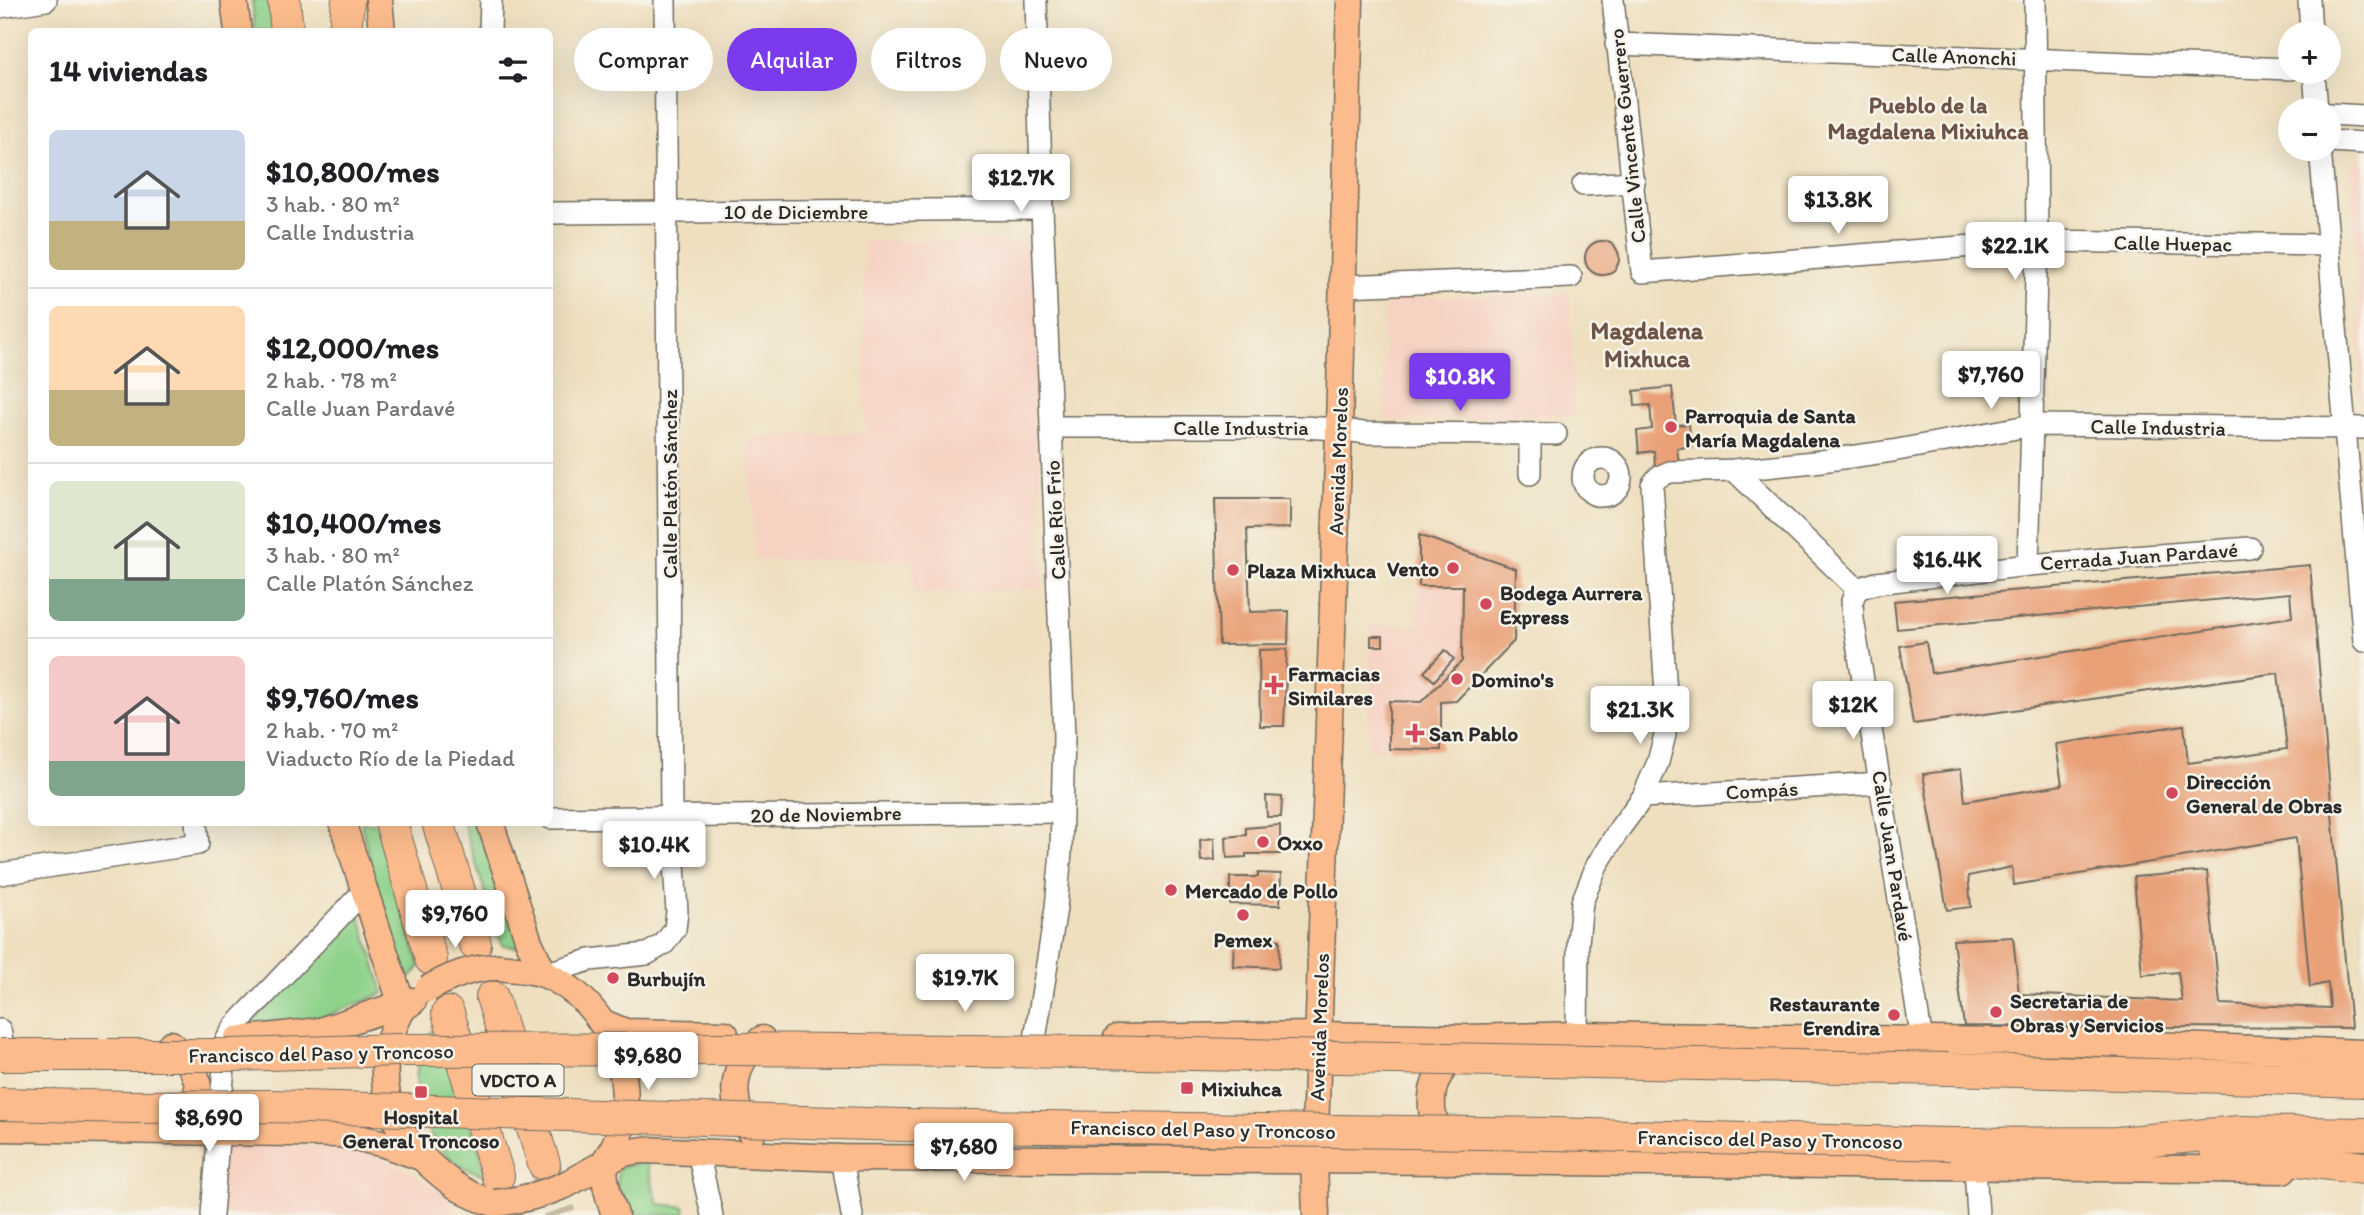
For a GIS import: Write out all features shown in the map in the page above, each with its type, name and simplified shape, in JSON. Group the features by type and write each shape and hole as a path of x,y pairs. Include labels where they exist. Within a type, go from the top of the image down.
{"highway":[{"path":"284,0 287,28"},
{"path":"330,0 333,28"},
{"path":"345,28 348,0"},
{"path":"392,826 429,974"},
{"path":"439,826 475,944"},
{"name":"VDCTO A","path":"495,982 554,1175"},
{"name":"VDCTO A","path":"448,1013 496,1189"},
{"name":"Francisco del Paso y Troncoso","path":"0,1041 235,1055 730,1049 1090,1052 1948,1069 2364,1081"},
{"name":"Francisco del Paso y Troncoso","path":"0,1104 271,1106 902,1125 1566,1134 1950,1144 2116,1143 2239,1132 2364,1134"},
{"path":"2116,1143 2198,1148 2364,1170"}],"main road":[{"path":"234,0 238,28"},
{"path":"379,0 382,28"},
{"name":"Avenida Morelos","path":"1316,1215 1314,1162 1339,429 1350,0"},
{"path":"343,826 403,1008 387,1049 385,1077 388,1096 401,1133 438,1171 465,1215"},
{"path":"491,826 529,942 544,974 565,985 583,1000 601,1022 618,1058 625,1093 622,1124 612,1151 605,1161 609,1195 615,1215"},
{"name":"Francisco del Paso y Troncoso","path":"403,1008 429,974 456,974 470,970 495,982 544,974"},
{"path":"0,1041 170,1043 275,1038 320,1031 392,1007 403,1008"},
{"path":"601,1022 625,1031 769,1035 1035,1039 1319,1035 1468,1038 1577,1035 2074,1042 2364,1053"},
{"path":"769,1035 751,1048 744,1058 738,1068 734,1091 739,1115 745,1126 774,1155"},
{"path":"1468,1038 1435,1082 1431,1107 1442,1140 1458,1156 1469,1161"},
{"path":"166,1130 185,1120 192,1111 198,1089 194,1068 170,1043"},
{"name":"Francisco del Paso y Troncoso","path":"0,1128 339,1134 381,1143 438,1171 473,1197 496,1189 517,1201 541,1195 554,1175 605,1161 632,1150 842,1158 2364,1170"}],"street":[{"path":"0,7 46,0"},
{"path":"490,28 491,0"},
{"name":"Calle Platón Sánchez","path":"544,974 590,960 647,954 664,944 675,929 677,912 671,816 665,0"},
{"name":"Calle Río Frío","path":"1035,1039 1056,908 1064,736 1036,0"},
{"name":"Calle Vincente Guerrero","path":"1613,0 1643,272"},
{"path":"1734,470 1857,589 1876,583 2028,565 2037,241 2035,0"},
{"path":"2309,0 2310,21"},
{"name":"Calle Anonchi","path":"1616,44 2278,68"},
{"path":"2341,115 2364,116"},
{"path":"2341,142 2364,143"},
{"path":"2321,161 2328,245 2354,427 2364,641"},
{"path":"1583,185 1634,182"},
{"name":"10 de Diciembre","path":"553,212 1042,209"},
{"name":"Calle Huepac","path":"1643,272 2037,241 2328,245"},
{"path":"1343,285 1570,277"},
{"name":"Calle Industria","path":"1652,485 1658,477 1670,472 1734,470 1814,462 1892,451 2033,425 2314,429 2354,427"},
{"name":"Calle Industria","path":"1051,427 1556,434"},
{"path":"2314,429 2355,458"},
{"path":"1530,434 1530,474"},
{"path":"1577,1035 1578,943 1582,902 1597,865 1643,797 1658,762 1665,736 1667,693 1652,485 1620,485"},
{"name":"Cerrada Juan Pardavé","path":"2028,565 2250,548"},
{"name":"Calle Juan Pardavé","path":"1857,589 1852,601 1853,619 1922,1040"},
{"name":"Compás","path":"1643,797 1881,783"},
{"name":"20 de Noviembre","path":"553,818 1061,812"},
{"path":"0,874 198,844 196,826"},
{"path":"212,1215 226,1041 235,1026 364,891"},
{"path":"698,1152 712,1215"},
{"path":"842,1158 852,1215"},
{"path":"1975,1168 1978,1215"}],"shaded area":[{"path":"2351,161 2364,162 2364,401 2363,401"},
{"path":"864,241 1036,241 1042,589 914,593 913,559 755,560 748,437 867,432"},
{"path":"1570,293 1574,415 1385,421 1383,299"},
{"path":"1419,535 1516,569 1514,641 1441,717 1441,750 1369,749 1371,625 1418,626"},
{"path":"223,1144 336,1146 378,1155 449,1195 457,1215 220,1215"}],"green space":[{"path":"252,0 271,0 274,28 255,28"},
{"path":"362,826 379,826 420,966 405,984 374,880"},
{"path":"464,826 479,826 522,948 502,945"},
{"path":"359,914 384,993 306,1024 246,1032 255,1019"},
{"path":"438,1023 487,1176 464,1167 445,1154 422,1116 417,1086 419,1056 424,1042"},
{"path":"646,1161 658,1204 684,1207 686,1215 622,1215 616,1195 618,1168"}],"building":[{"path":"1602,241 1614,246 1619,258 1614,270 1602,275 1590,270 1585,258 1590,246"},
{"name":"Parroquia de Santa María Magdalena","path":"1672,387 1676,425 1689,424 1691,447 1677,448 1679,464 1655,466 1654,451 1639,453 1637,431 1652,429 1650,405 1635,406 1634,391"},
{"name":"Plaza Mixhuca","path":"1215,499 1290,499 1290,528 1247,529 1250,612 1289,611 1288,644 1219,645"},
{"path":"1419,535 1516,569 1514,641 1456,701 1441,702 1441,750 1389,749 1389,701 1421,702 1462,661 1463,586 1419,586"},
{"name":"Dirección General de Obras","path":"2310,565 2351,1028 1964,1026 1953,940 2013,937 2019,994 2182,1001 2178,972 2142,975 2134,877 2207,871 2220,1004 2330,1008 2328,983 2310,987 2296,838 2014,885 2012,867 1968,876 1971,907 1947,910 1923,774 1961,769 1965,801 2062,785 2056,744 2184,725 2188,763 2287,749 2278,673 1913,724 1900,646 1926,642 1931,673 2292,617 2290,593 1897,629 1894,601"},
{"path":"1371,636 1383,636 1383,646 1371,646"},
{"path":"1287,649 1284,726 1260,726 1259,650"},
{"path":"1445,650 1454,659 1434,681 1424,672"},
{"path":"1266,796 1282,797 1281,817 1267,817"},
{"path":"1280,825 1280,854 1246,854 1246,857 1227,858 1226,837 1246,835 1246,828"},
{"path":"1214,838 1215,860 1201,861 1200,840"},
{"path":"1258,873 1281,874 1280,905 1230,904 1230,877 1258,877"},
{"path":"1234,938 1280,940 1279,968 1233,966"}],"tunnel":[{"path":"544,1164 560,1215"}],"place":[{"name":"Parroquia de Santa María Magdalena","path":"1671,427"},
{"name":"Vento","path":"1453,568"},
{"name":"Plaza Mixhuca","path":"1233,570"},
{"name":"Bodega Aurrera Express","path":"1486,604"},
{"name":"Domino's","path":"1457,679"},
{"name":"Farmacias Similares","path":"1274,685"},
{"name":"San Pablo","path":"1415,733"},
{"name":"Dirección General de Obras","path":"2172,793"},
{"name":"Oxxo","path":"1263,842"},
{"name":"Mercado de Pollo","path":"1171,890"},
{"name":"Pemex","path":"1243,915"},
{"name":"Burbujín","path":"613,978"},
{"name":"Secretaria de Obras y Servicios","path":"1996,1012"},
{"name":"Restaurante Erendira","path":"1894,1015"},
{"name":"Mixiuhca","path":"1187,1088"},
{"name":"Hospital General Troncoso","path":"421,1092"}],"district":[{"name":"Pueblo de la Magdalena Mixiuhca","path":"1928,118"},
{"name":"Magdalena Mixhuca","path":"1647,344"}]}
